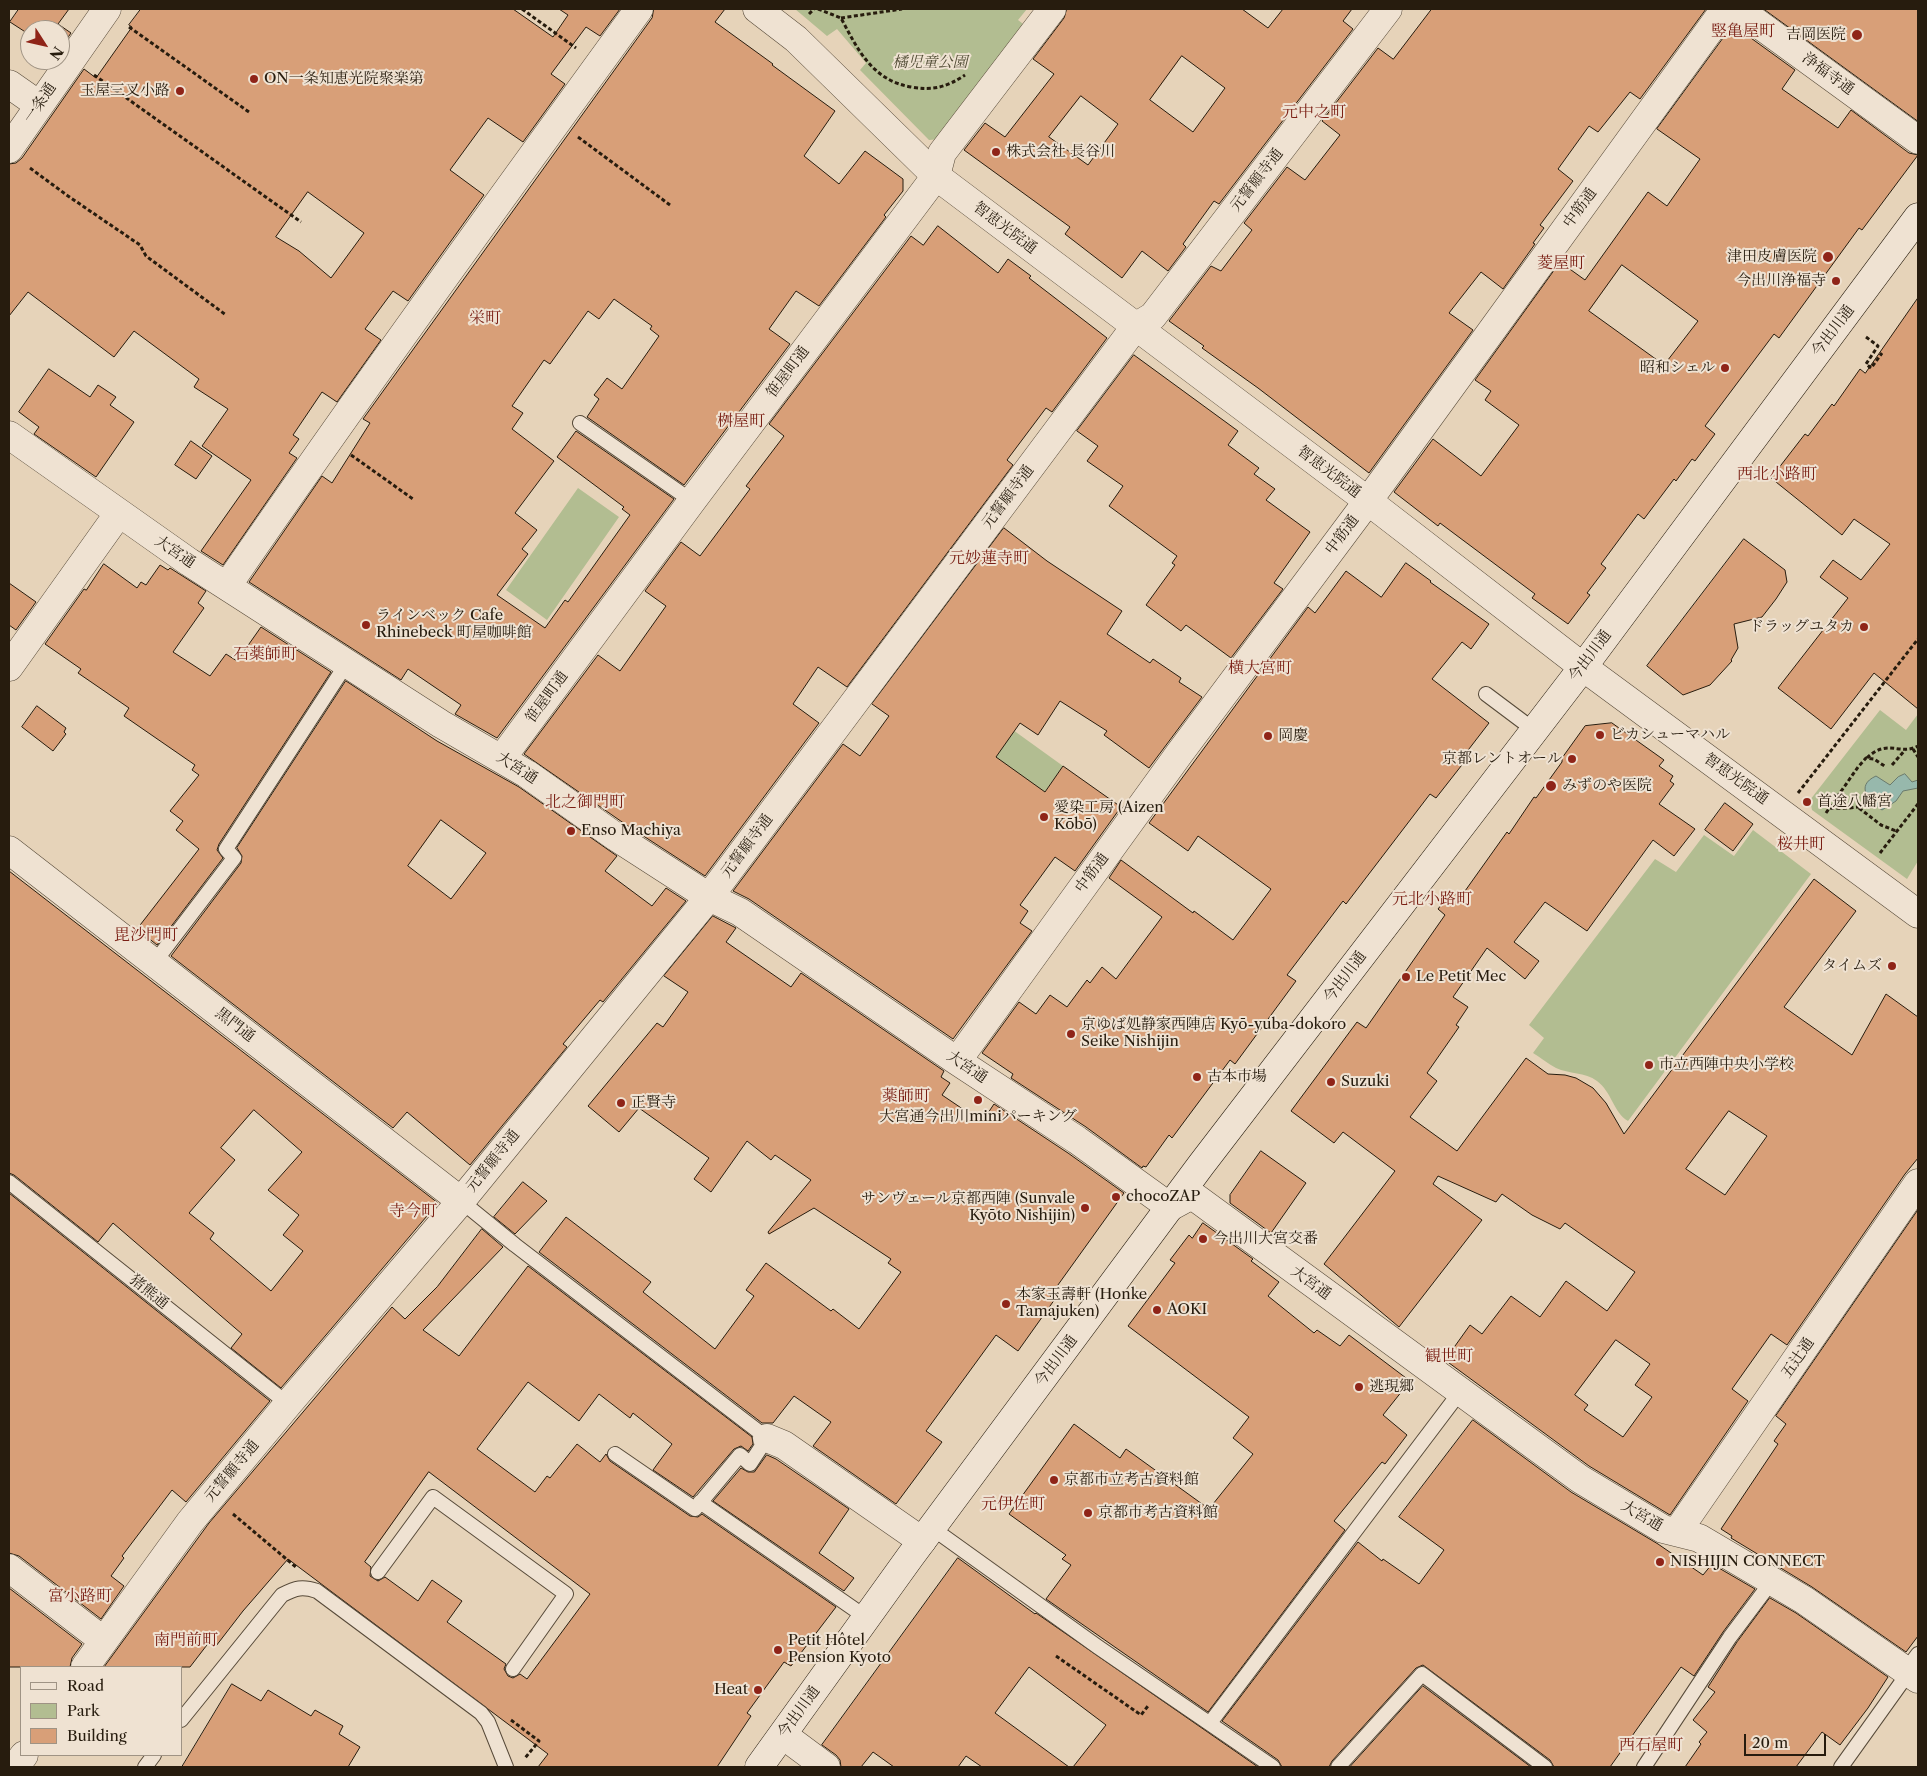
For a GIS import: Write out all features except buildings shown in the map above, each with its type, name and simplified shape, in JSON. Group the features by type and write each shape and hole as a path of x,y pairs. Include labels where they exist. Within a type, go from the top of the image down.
{"street":[{"path":"227,586 328,439 639,9"},
{"name":"智恵光院通","path":"757,9 796,39 936,176 1368,501 1583,666 1918,914"},
{"name":"笹屋町通","path":"502,758 936,176 942,153 1052,9"},
{"name":"元誓願寺通","path":"86,1666 190,1522 460,1201 709,898 1135,327 1153,316 1388,9"},
{"name":"中筋通","path":"957,1061 1179,754 1368,501 1725,9"},
{"name":"浄福寺通","path":"1738,9 1918,140"},
{"name":"一条通","path":"16,156 39,105 106,10"},
{"path":"9,84 39,105"},
{"name":"今出川通","path":"759,1767 927,1535 1170,1207 1583,666 1918,216"},
{"name":"大宮通","path":"9,435 227,586 441,724 527,774 616,837 709,898 740,912 957,1061 1077,1140 1170,1207 1192,1195 1580,1479 1663,1530 1695,1536 1804,1600 1913,1669"},
{"path":"9,667 119,513"},
{"name":"黒門通","path":"9,850 460,1201"},
{"name":"五辻通","path":"1677,1532 1918,1183"},
{"path":"767,1438 784,1445 927,1535"},
{"path":"9,1568 104,1640"},
{"path":"782,1735 826,1767"},
{"path":"15,1767 23,1756"}],"lane":[{"path":"580,422 692,501"},
{"path":"154,962 234,858 226,849 347,663"},
{"path":"1486,694 1534,730"},
{"name":"猪熊通","path":"9,1182 288,1404"},
{"path":"460,1201 767,1438 750,1464 740,1455 696,1509 615,1454"},
{"path":"1210,1723 1460,1392"},
{"path":"378,1572 432,1496 566,1594 513,1669"},
{"path":"700,1502 867,1618"},
{"path":"927,1535 1160,1689 1273,1767"},
{"path":"1644,1767 1730,1637 1772,1581"},
{"path":"182,1719 282,1595 305,1587 317,1591 350,1610 483,1710 506,1767"},
{"path":"1841,1767 1913,1669"},
{"path":"1338,1767 1422,1674 1545,1767"},
{"path":"145,1767 153,1756"}],"path":[{"path":"522,9 598,65"},
{"path":"818,9 841,18 902,9"},
{"path":"106,10 249,112"},
{"path":"841,18 856,46 873,67 879,74 897,84 928,90 955,81 969,72"},
{"path":"71,59 154,120 301,222"},
{"path":"558,121 670,205"},
{"path":"16,156 68,196 140,245 146,256 226,315"},
{"path":"1866,337 1878,346 1866,364 1871,368 1882,353"},
{"path":"328,439 413,499"},
{"path":"1796,797 1918,639"},
{"path":"1825,815 1858,767 1871,754 1885,748 1906,750 1918,746"},
{"path":"1913,749 1918,757"},
{"path":"1892,765 1906,750"},
{"path":"1866,758 1886,766"},
{"path":"1830,808 1858,808 1868,806 1871,803"},
{"path":"1879,854 1918,804"},
{"path":"1858,808 1881,825 1896,831"},
{"path":"212,1496 300,1570"},
{"path":"1056,1656 1141,1715 1160,1689"}],"green space":[{"name":"橘児童公園","path":"795,9 1027,9 1018,20 1027,27 940,139 929,140 860,70 866,63 837,29 827,36"},
{"path":"578,488 619,517 547,620 506,590"},
{"path":"1880,710 1906,730 1918,714 1918,861 1907,879 1812,810 1810,800"},
{"path":"1013,730 1063,766 1032,810 990,763"},
{"path":"1753,830 1811,874 1628,1121 1619,1113 1606,1091 1597,1081 1587,1076 1556,1068 1533,1053 1544,1038 1529,1025 1655,859 1676,872 1704,835 1734,856"}],"water":[{"path":"1905,774 1912,782 1918,780 1918,788 1903,791 1896,801 1882,810 1866,794 1866,784 1876,776 1890,785 1898,777"}],"place":[{"name":"吉岡医院","path":"1857,35"},
{"name":"ON一条知恵光院聚楽第","path":"254,79"},
{"name":"玉屋三叉小路","path":"180,91"},
{"name":"株式会社 長谷川","path":"996,152"},
{"name":"津田皮膚医院","path":"1828,257"},
{"name":"今出川浄福寺","path":"1836,281"},
{"name":"昭和シェル","path":"1725,368"},
{"name":"ラインベック Cafe Rhinebeck 町屋咖啡館","path":"366,625"},
{"name":"ドラッグユタカ","path":"1864,627"},
{"name":"ビカシューマハル","path":"1600,735"},
{"name":"岡慶","path":"1268,736"},
{"name":"京都レントオール","path":"1572,759"},
{"name":"みずのや医院","path":"1551,786"},
{"name":"首途八幡宮","path":"1807,802"},
{"name":"愛染工房 (Aizen Kōbō)","path":"1044,817"},
{"name":"Enso Machiya","path":"571,831"},
{"name":"タイムズ","path":"1892,966"},
{"name":"Le Petit Mec","path":"1406,977"},
{"name":"京ゆば処静家西陣店 Kyō-yuba-dokoro Seike Nishijin","path":"1071,1034"},
{"name":"市立西陣中央小学校","path":"1649,1065"},
{"name":"古本市場","path":"1197,1077"},
{"name":"Suzuki","path":"1331,1082"},
{"name":"大宮通今出川miniパーキング","path":"978,1100"},
{"name":"正賢寺","path":"621,1103"},
{"name":"chocoZAP","path":"1116,1197"},
{"name":"サンヴェール京都西陣 (Sunvale Kyōto Nishijin)","path":"1085,1208"},
{"name":"今出川大宮交番","path":"1203,1239"},
{"name":"本家玉壽軒 (Honke Tamajuken)","path":"1006,1304"},
{"name":"AOKI","path":"1157,1310"},
{"name":"逃現郷","path":"1359,1387"},
{"name":"京都市立考古資料館","path":"1054,1480"},
{"name":"京都市考古資料館","path":"1088,1513"},
{"name":"NISHIJIN CONNECT","path":"1660,1562"},
{"name":"Petit Hôtel Pension Kyoto","path":"778,1650"},
{"name":"Heat","path":"758,1690"}],"district":[{"name":"竪亀屋町","path":"1743,31"},
{"name":"元中之町","path":"1314,112"},
{"name":"菱屋町","path":"1561,263"},
{"name":"栄町","path":"485,318"},
{"name":"桝屋町","path":"741,421"},
{"name":"西北小路町","path":"1777,474"},
{"name":"元妙蓮寺町","path":"989,558"},
{"name":"石薬師町","path":"265,654"},
{"name":"横大宮町","path":"1260,668"},
{"name":"北之御門町","path":"585,802"},
{"name":"桜井町","path":"1801,844"},
{"name":"元北小路町","path":"1432,899"},
{"name":"毘沙門町","path":"146,935"},
{"name":"薬師町","path":"906,1096"},
{"name":"寺今町","path":"413,1211"},
{"name":"観世町","path":"1449,1356"},
{"name":"元伊佐町","path":"1013,1504"},
{"name":"富小路町","path":"80,1596"},
{"name":"南門前町","path":"186,1640"},
{"name":"西石屋町","path":"1651,1745"}]}
